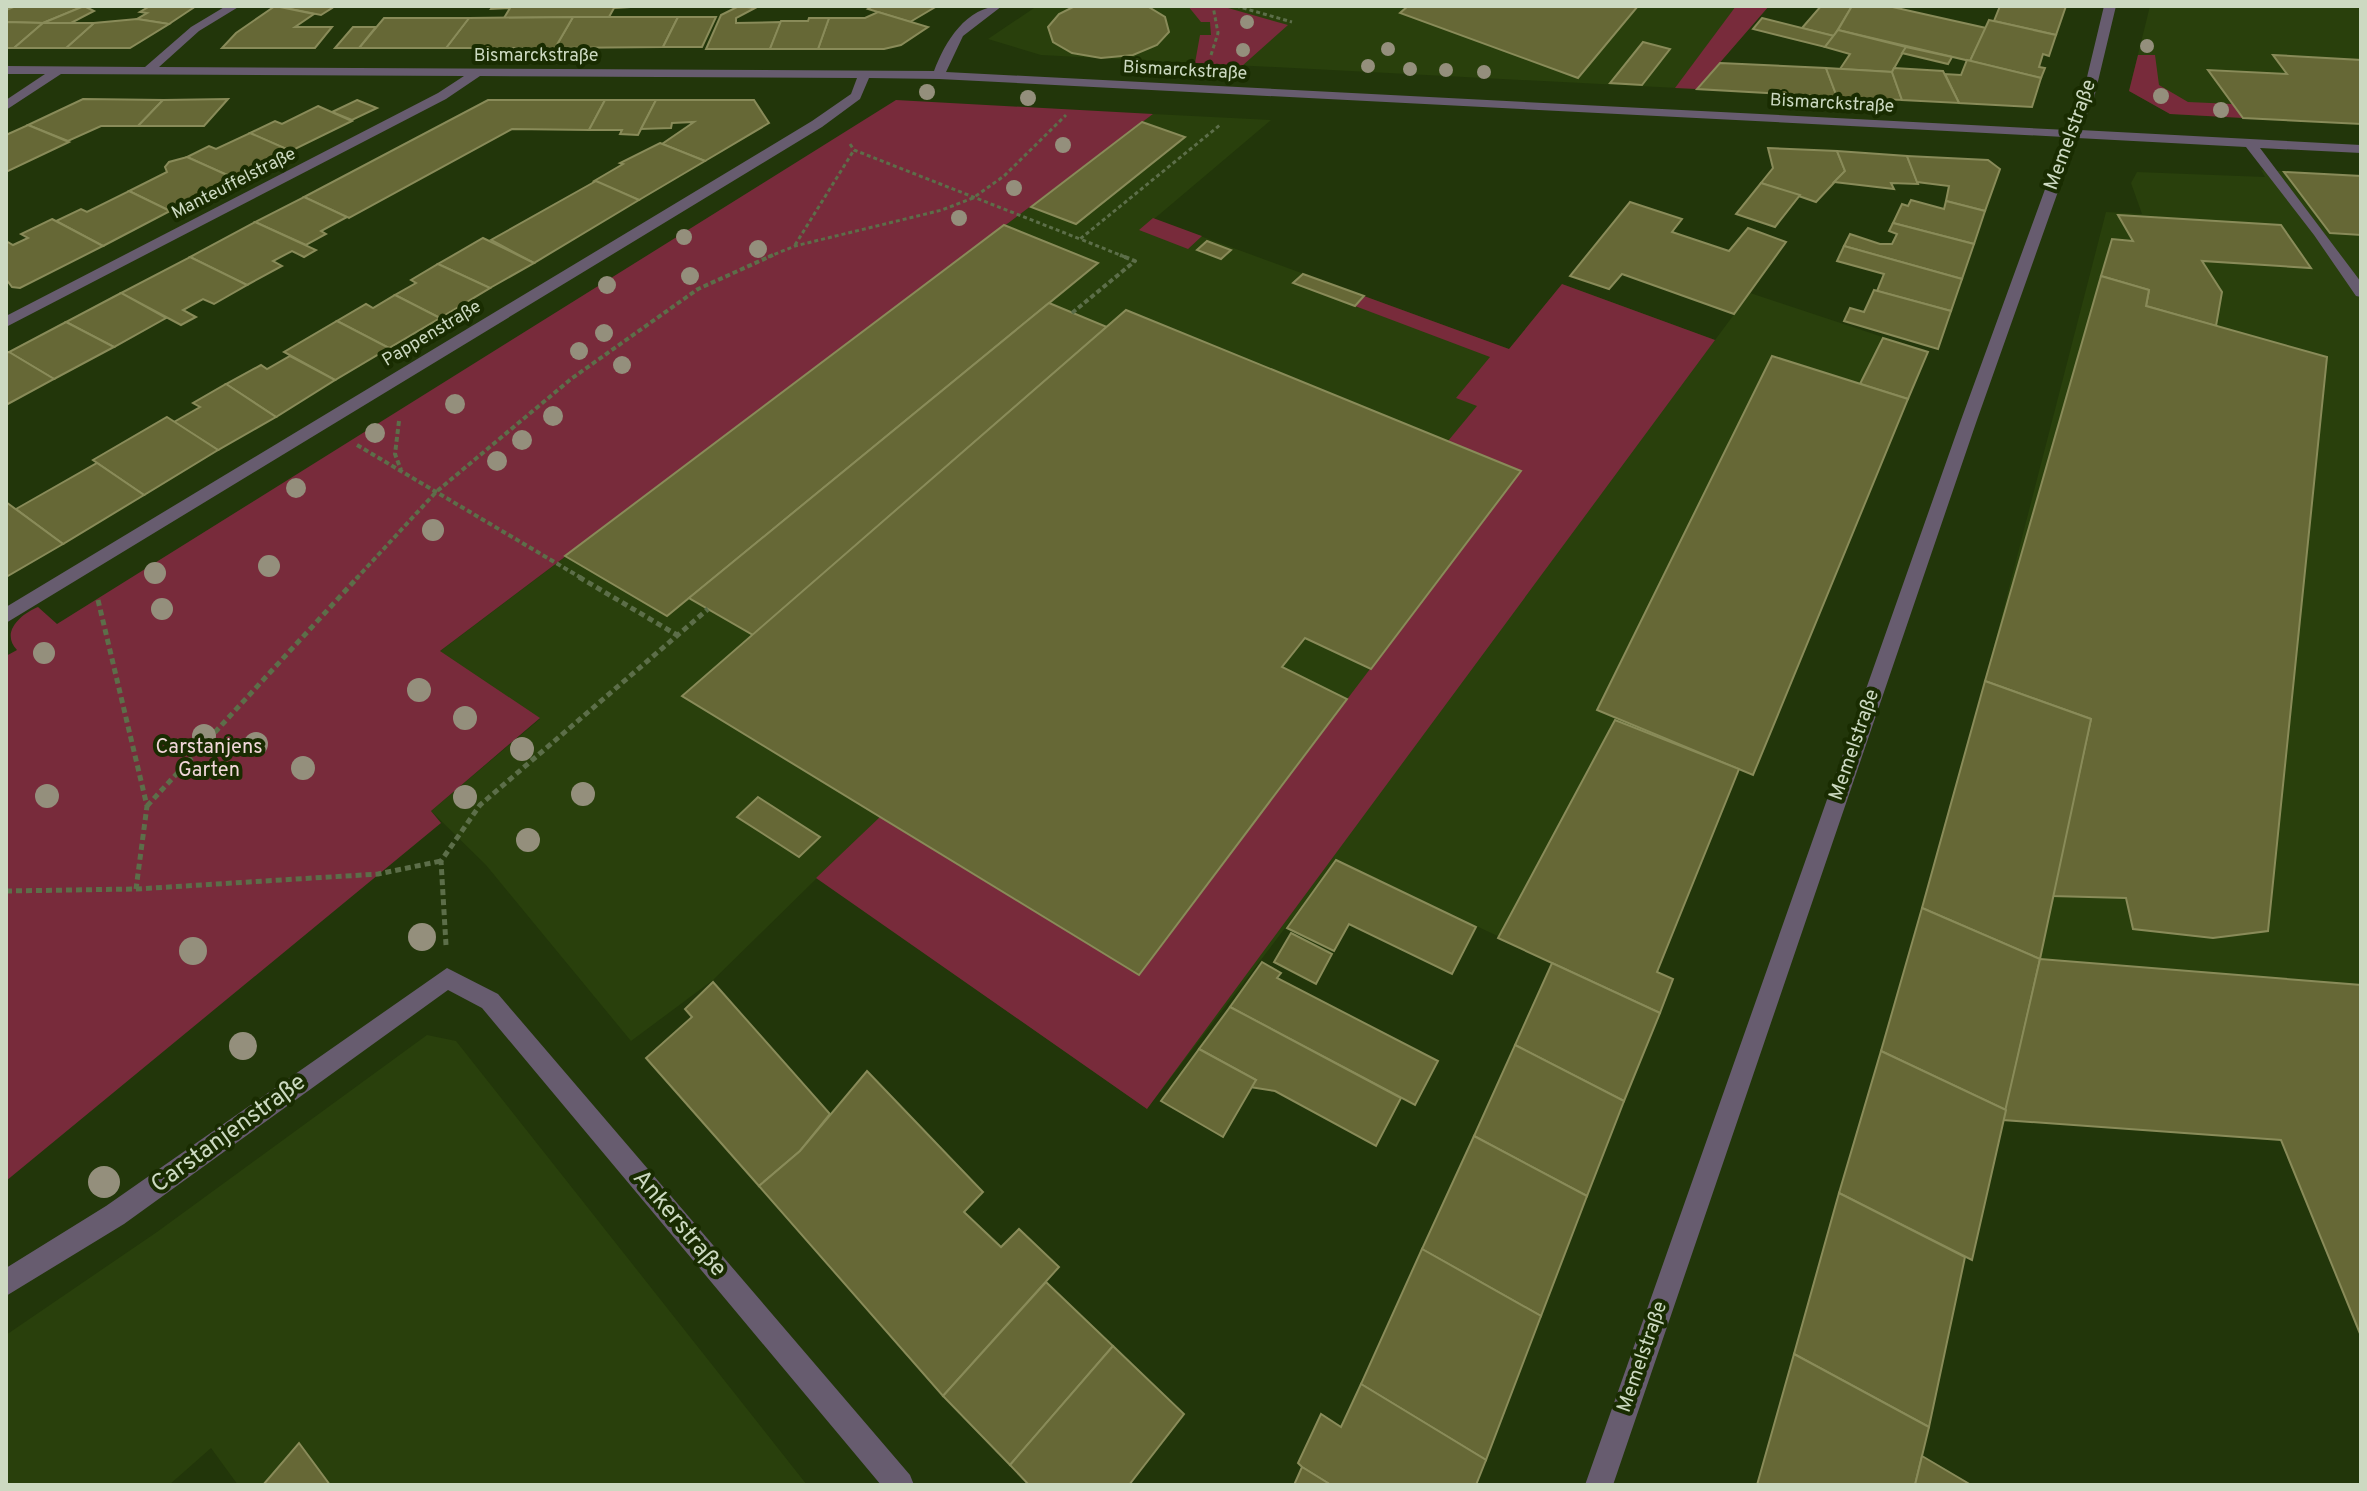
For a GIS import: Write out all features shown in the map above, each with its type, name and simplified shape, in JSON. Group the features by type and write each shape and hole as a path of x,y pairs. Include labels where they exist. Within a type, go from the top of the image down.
{"street":[{"path":"149,70 195,29 234,6"},
{"path":"939,75 952,39 996,6"},
{"name":"Memelstraße","path":"1599,1485 1974,405 2058,169 2088,98 2110,6"},
{"name":"Bismarckstraße","path":"6,70 939,75 2361,149"},
{"path":"6,106 59,70"},
{"name":"Manteuffelstraße","path":"6,322 442,96 475,74"},
{"name":"Pappenstraße","path":"6,616 817,124 856,96 865,74"},
{"path":"2249,142 2319,232 2361,293"},
{"name":"Ankerstraße","path":"447,978 490,1001 900,1485"},
{"name":"Carstanjenstraße","path":"6,1283 115,1215 447,978"}],"path":[{"path":"1210,59 1218,33 1213,6"},
{"path":"1236,6 1292,22"},
{"path":"147,806 436,492 571,379 698,289 795,246 942,210 973,198 1004,176 1040,143 1090,84"},
{"path":"1080,239 1261,93"},
{"path":"817,124 843,133 854,150 1135,261 1072,313"},
{"path":"795,246 854,150"},
{"path":"323,423 378,460 677,635"},
{"path":"89,565 147,806 136,889"},
{"path":"447,978 441,861 480,805 708,609"},
{"path":"6,891 136,889 378,874 441,861"}],"shaded area":[{"path":"1037,6 1769,6 1697,89 1041,55 988,39"},
{"path":"2150,6 2361,6 2361,124 2170,114 2129,91"},
{"path":"1153,114 1271,120 1154,219 1509,349 1562,284 1715,340 1750,293 1928,352 1753,775 1739,770 1657,971 1673,979 1660,1013 1337,860 1147,1109 817,878 713,980 631,1041 486,865 431,811 540,719 439,652"},
{"path":"2261,170 2361,176 2361,1336 2281,1140 2003,1120 2040,959 1922,908 1985,681 2106,212 2142,214 2131,183 2137,172 2265,177"},
{"path":"427,1035 456,1041 807,1485 238,1485 211,1448 169,1485 6,1485 6,1335 157,1232"}],"green space":[{"path":"1188,6 1221,6 1288,25 1242,66 1195,63 1200,35 1211,35 1210,22 1201,22"},
{"path":"1736,6 1769,6 1697,89 1675,88"},
{"path":"2138,55 2155,55 2159,85 2188,102 2233,104 2243,118 2170,114 2129,91"},
{"name":"Carstanjens Garten","path":"896,100 1153,114 440,651 540,718 431,811 441,823 6,1181 6,656 17,650 11,637 19,619 38,607 57,624"},
{"path":"1153,218 1202,236 1188,249 1139,230"},
{"path":"1562,284 1715,340 1147,1109 816,878 881,816 1139,974 1520,471 1448,441 1477,406 1456,398 1490,357 1355,306 1364,296 1509,349"}],"building":[{"path":"16,6 84,6 43,23 6,22 6,10"},
{"path":"84,6 94,11 71,23 43,23"},
{"path":"150,6 196,6 169,24 137,19 147,13 140,12"},
{"path":"275,6 330,6 332,8 321,15"},
{"path":"275,6 314,14 295,27 332,27 315,48 222,48 236,33"},
{"path":"493,6 647,6 614,8 609,17 504,18 510,8 491,9"},
{"path":"739,6 755,8 736,18 736,23 781,22 770,49 706,49 721,15"},
{"path":"873,6 937,6 910,22 868,9"},
{"path":"1075,6 1147,6 1165,17 1169,32 1157,45 1133,55 1101,58 1072,53 1053,42 1048,27 1059,14"},
{"path":"1408,6 1638,6 1578,78 1400,13"},
{"path":"1821,6 1852,6 1834,36 1802,28"},
{"path":"1852,6 1888,6 1986,28 1970,61 1838,30"},
{"path":"2000,6 2066,6 2056,35 1994,21"},
{"path":"878,12 928,27 901,45 884,49 818,49 829,18 865,18"},
{"path":"573,17 678,17 663,47 555,48"},
{"path":"573,17 555,48 446,48 469,18"},
{"path":"678,17 716,17 702,47 663,47"},
{"path":"384,18 469,18 446,48 359,48"},
{"path":"809,18 829,18 818,49 770,49 781,21 808,21"},
{"path":"1762,18 1834,36 1825,47 1753,29"},
{"path":"137,19 169,24 130,48 66,48 94,23"},
{"path":"1989,20 2056,35 2049,56 2043,54 2039,67 2045,68 2041,78 1970,61"},
{"path":"6,22 43,23 14,48 6,48"},
{"path":"43,23 94,23 66,48 14,48"},
{"path":"353,27 376,27 359,48 335,48"},
{"path":"1838,30 1906,47 1892,72 1840,69 1850,54 1825,47"},
{"path":"1643,42 1670,49 1642,85 1610,83"},
{"path":"1906,47 1952,57 1948,64 1902,53"},
{"path":"2273,55 2361,60 2361,124 2243,118 2208,70 2287,74"},
{"path":"1967,60 2041,78 2032,107 1959,103 1945,74 1961,75"},
{"path":"1720,63 1826,68 1837,97 1697,89"},
{"path":"1826,68 1892,72 1902,100 1837,97"},
{"path":"1894,68 1943,71 1959,103 1902,100 1892,72"},
{"path":"83,99 163,100 138,126 101,126 68,141 28,125"},
{"path":"228,99 204,126 138,126 163,100"},
{"path":"357,100 377,108 352,120 332,112"},
{"path":"488,100 605,100 589,130 512,129 349,218 304,197"},
{"path":"605,100 656,100 638,135 620,134 622,130 589,130"},
{"path":"656,100 754,100 769,123 705,161 662,144 694,122 672,123 671,128 641,129"},
{"path":"318,106 352,121 291,151 250,133 275,121 282,124"},
{"path":"1142,122 1185,137 1076,224 1031,207"},
{"path":"28,125 69,142 6,172 6,135"},
{"path":"250,133 291,151 236,179 187,157 209,146 216,149"},
{"path":"660,143 705,161 639,200 594,181 623,164 620,163"},
{"path":"1768,148 1837,151 1845,171 1816,202 1761,183 1773,168"},
{"path":"1837,151 1907,156 1918,184 1891,183 1894,189 1834,182 1845,171"},
{"path":"1907,156 1988,160 2000,169 1985,211 1946,201 1949,186 1917,182"},
{"path":"187,157 236,179 170,211 129,191 167,172 165,167 169,162"},
{"path":"2284,172 2361,176 2361,235 2330,233"},
{"path":"596,181 639,200 534,263 491,240"},
{"path":"1761,183 1800,195 1775,227 1736,214"},
{"path":"129,191 170,211 103,246 56,221 81,209 87,212"},
{"path":"304,197 347,217 321,231 326,234 306,245 255,222"},
{"path":"1911,200 1944,209 1946,201 1985,211 1974,244 1893,223 1902,204 1908,206"},
{"path":"1630,202 1682,219 1672,232 1729,251 1748,228 1786,242 1734,314 1622,274 1609,289 1570,276"},
{"path":"2118,215 2281,225 2311,268 2202,261 2222,292 2216,326 2146,306 2149,290 2101,276 2112,239 2133,241"},
{"path":"52,219 103,246 20,288 12,287 6,279 6,241 13,245 28,238 21,234"},
{"path":"255,222 316,250 304,257 292,251 273,261 282,266 247,285 190,257"},
{"path":"1893,223 1974,244 1962,279 1844,246 1850,234 1880,244 1892,244 1897,234 1889,231"},
{"path":"1004,225 1098,263 667,616 565,556"},
{"path":"483,238 534,263 490,288 438,264"},
{"path":"1207,241 1231,250 1221,259 1197,250"},
{"path":"1844,246 1962,279 1951,311 1877,291 1884,274 1837,261"},
{"path":"190,257 247,285 214,304 203,299 183,310 196,317 181,325 121,293"},
{"path":"438,264 490,288 440,318 395,295 416,283 411,280"},
{"path":"1303,274 1364,296 1355,306 1293,283"},
{"path":"2101,276 2149,290 2146,306 2327,357 2268,931 2213,938 2133,929 2126,898 2052,896 2091,719 1985,681"},
{"path":"1874,290 1951,311 1938,349 1844,321 1850,308 1864,312"},
{"path":"121,293 166,318 114,347 66,322"},
{"path":"395,295 440,318 389,348 337,321 366,304 373,308"},
{"path":"1049,303 1107,327 753,635 689,598"},
{"path":"1126,310 1521,471 1371,669 1305,638 1282,667 1347,699 1139,975 682,696"},
{"path":"337,321 389,348 335,380 284,352"},
{"path":"66,322 114,347 54,379 9,352"},
{"path":"1883,338 1928,352 1908,399 1860,384"},
{"path":"6,353 54,379 6,405"},
{"path":"290,356 335,380 276,417 226,384 261,365 267,369"},
{"path":"1772,356 1908,399 1753,775 1597,710"},
{"path":"226,384 276,417 218,450 174,422 200,407 193,403"},
{"path":"167,417 218,450 144,495 93,460"},
{"path":"97,463 144,495 63,544 16,509"},
{"path":"6,502 63,544 6,577"},
{"path":"1985,681 2091,719 2040,959 1922,908"},
{"path":"1615,720 1739,769 1657,972 1673,979 1660,1013 1498,938"},
{"path":"758,797 820,837 799,857 737,817"},
{"path":"1336,860 1476,927 1452,974 1349,924 1334,951 1287,928"},
{"path":"1922,908 2040,959 2006,1110 1881,1051"},
{"path":"1291,933 1332,954 1316,984 1274,962"},
{"path":"2040,959 2361,985 2361,1336 2281,1140 2003,1120"},
{"path":"1262,962 1281,973 1277,978 1438,1061 1415,1105 1230,1007"},
{"path":"1552,963 1660,1013 1624,1101 1515,1045"},
{"path":"713,982 830,1114 800,1151 759,1186 646,1058 692,1017 685,1009"},
{"path":"1230,1007 1401,1098 1376,1146 1275,1091 1250,1087 1256,1080 1199,1049"},
{"path":"1515,1045 1624,1101 1587,1196 1474,1136"},
{"path":"1199,1049 1256,1080 1223,1137 1161,1101"},
{"path":"1881,1051 2006,1110 1972,1260 1839,1193"},
{"path":"867,1071 983,1192 964,1212 1001,1247 1019,1229 1059,1267 943,1396 759,1186 800,1151"},
{"path":"1474,1136 1587,1196 1541,1316 1422,1249"},
{"path":"1839,1193 1965,1257 1929,1427 1794,1354"},
{"path":"1422,1249 1541,1316 1486,1460 1361,1384"},
{"path":"1046,1282 1113,1346 1010,1465 943,1396"},
{"path":"1113,1346 1184,1414 1129,1485 1029,1485 1010,1465"},
{"path":"1794,1354 1929,1427 1915,1485 1757,1485"},
{"path":"1361,1384 1486,1460 1476,1485 1331,1485 1302,1467 1298,1463 1321,1414 1341,1427"},
{"path":"299,1443 330,1485 263,1485"},
{"path":"1922,1456 1971,1485 1915,1485"},
{"path":"1302,1467 1331,1485 1294,1485"}]}
